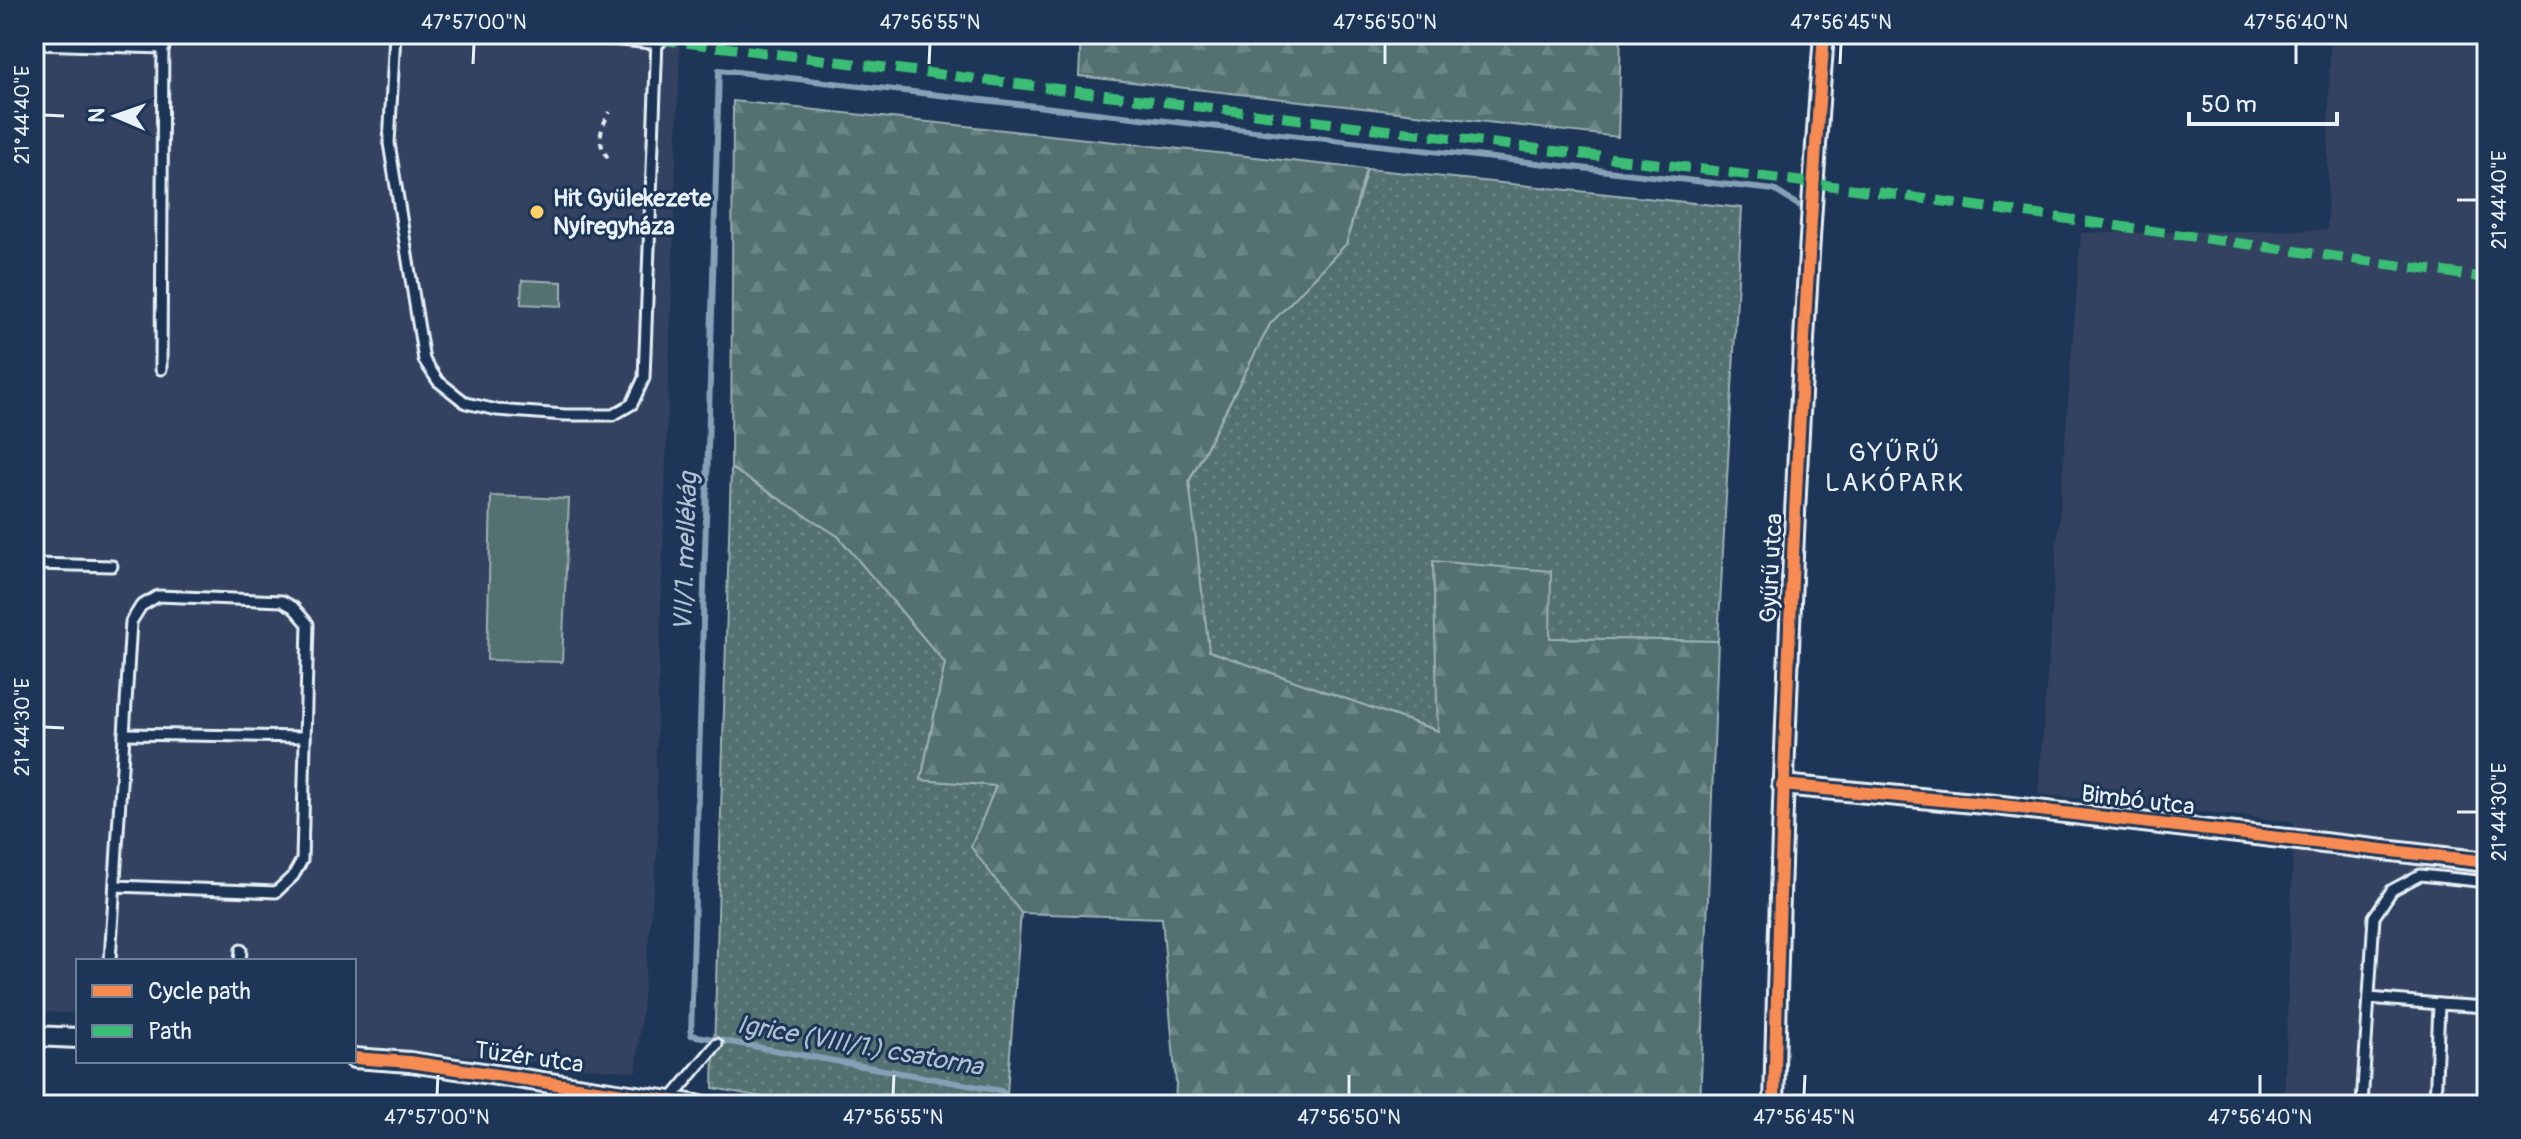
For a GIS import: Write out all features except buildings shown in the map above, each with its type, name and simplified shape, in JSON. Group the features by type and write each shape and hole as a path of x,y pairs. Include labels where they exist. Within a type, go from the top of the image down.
{"street":[{"path":"606,34 657,39"},
{"name":"Gyűrű utca","path":"1774,1105 1782,785 1812,183 1824,34"},
{"name":"Bimbó utca","path":"1782,785 1995,805 2487,862"},
{"path":"34,1036 76,1038"},
{"name":"Tüzér utca","path":"356,1058 410,1062 697,1105"}],"lane":[{"path":"161,369 163,34"},
{"path":"395,34 389,143 424,360 438,381 466,403 497,410 565,415 613,415 632,404 644,378 657,39"},
{"path":"34,44 164,48"},
{"path":"34,564 112,566"},
{"path":"110,959 131,622 141,606 158,596 282,601 293,607 308,624 302,860 293,876 276,892 115,886"},
{"path":"124,734 305,737"},
{"path":"2362,1105 2374,917 2392,890 2420,875 2487,882"},
{"path":"240,959 241,950"},
{"path":"2369,998 2487,1007"},
{"path":"2435,1105 2439,1004"},
{"path":"667,1102 717,1044"}],"path":[{"path":"608,158 601,148 599,137 610,112"}],"shaded area":[{"path":"34,34 668,34 680,47 656,761 658,843 636,1072 356,1045 356,959 76,959 76,1014 34,1011"},
{"path":"2330,34 2487,34 2487,1105 2284,1105 2294,822 2038,794 2081,233 2327,230"}],"green space":[{"path":"1081,34 1621,34 1618,137 1079,76"},
{"path":"733,101 1366,169 1346,244 1270,324 1189,481 1209,651 1438,731 1433,561 1551,571 1550,638 1718,641 1700,1105 1175,1105 1176,1084 1162,918 1021,913 971,847 996,786 921,780 945,663 838,536 731,468"},
{"path":"1367,169 1742,208 1718,641 1550,638 1433,562 1439,731 1209,652 1189,482 1270,324 1346,244"},
{"path":"522,280 562,282 562,306 521,304"},
{"path":"731,468 838,536 945,663 921,780 996,785 972,847 1021,913 1006,1105 806,1105 713,1088"},
{"path":"491,496 569,499 562,662 487,660"}],"waterway":[{"name":"VII/1. mellékág","path":"1017,1105 1001,1091 691,1035 719,70 1774,190 1798,205"}],"marked path":[{"path":"657,39 1812,183 2487,278"}],"cycle path":[{"path":"1774,1105 1792,569 1824,34"},
{"path":"1782,785 1995,805 2487,862"},
{"path":"356,1058 410,1062 697,1105"}],"place":[{"name":"Hit Gyülekezete Nyíregyháza","path":"537,212"}],"district":[{"name":"GYŰRŰ LAKÓPARK","path":"1895,467"}],"water label":[{"name":"Igrice (VIII/1.) csatorna","path":"860,1045"}]}
